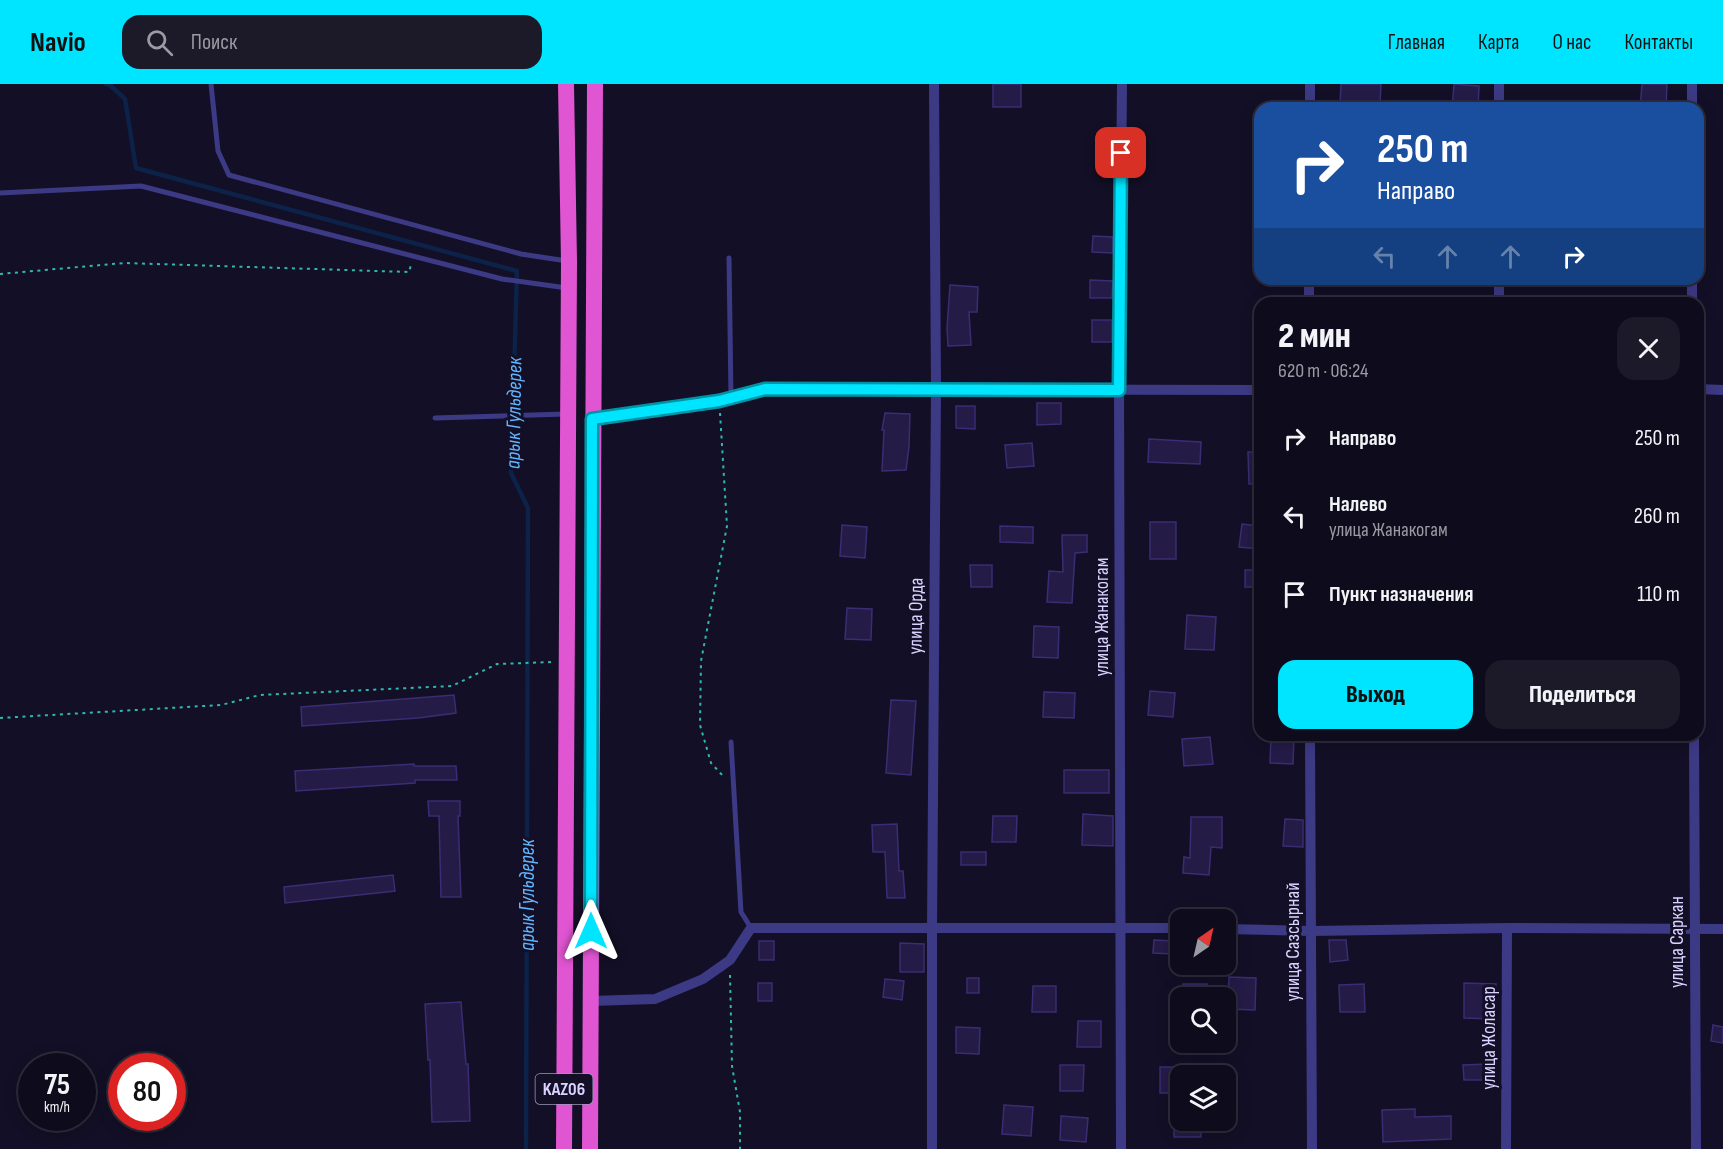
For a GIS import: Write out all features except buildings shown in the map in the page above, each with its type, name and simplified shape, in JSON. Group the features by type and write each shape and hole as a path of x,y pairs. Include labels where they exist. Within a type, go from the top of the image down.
{"highway":[{"name":"KАZ06","path":"564,1149 569,288 566,84"},
{"name":"KАZ06","path":"590,1149 595,84"},
{"path":"564,1028 590,1028"}],"street":[{"name":"улица Орда","path":"932,1149 936,389 934,84"},
{"name":"улица Жанакогам","path":"1121,1149 1119,390 1122,84"},
{"path":"1310,84 1310,102"},
{"path":"1499,84 1499,102"},
{"path":"1692,84 1692,102"},
{"path":"592,419 719,401 765,389 1254,390"},
{"path":"1704,389 1723,390"},
{"name":"улица Сазсырнай","path":"1310,741 1312,1149"},
{"name":"улица Саркан","path":"1694,741 1695,1149"},
{"path":"590,1001 655,999 703,979 730,960 751,928 1170,928"},
{"path":"1236,929 1311,931 1507,928 1723,929"},
{"name":"улица Жоласар","path":"1506,1149 1507,928"}],"lane":[{"path":"211,84 218,151 229,175 521,254 569,262"},
{"path":"0,193 141,186 502,279 569,288"},
{"path":"729,258 731,398"},
{"path":"435,418 568,414"},
{"path":"731,742 741,912 751,928"}],"path":[{"path":"0,274 124,263 409,272 413,256"},
{"path":"719,401 727,526 701,661 700,725 711,763 733,786"},
{"path":"0,718 221,705 260,695 452,686 497,664 567,661"},
{"path":"730,960 732,1066 740,1112 740,1149"}],"waterway":[{"name":"арык Гульдерек","path":"106,84 125,99 136,168 517,271 511,473 528,508 526,1149"}],"route":[{"path":"591,931 592,419 719,401 765,389 1119,390 1121,153"}]}
